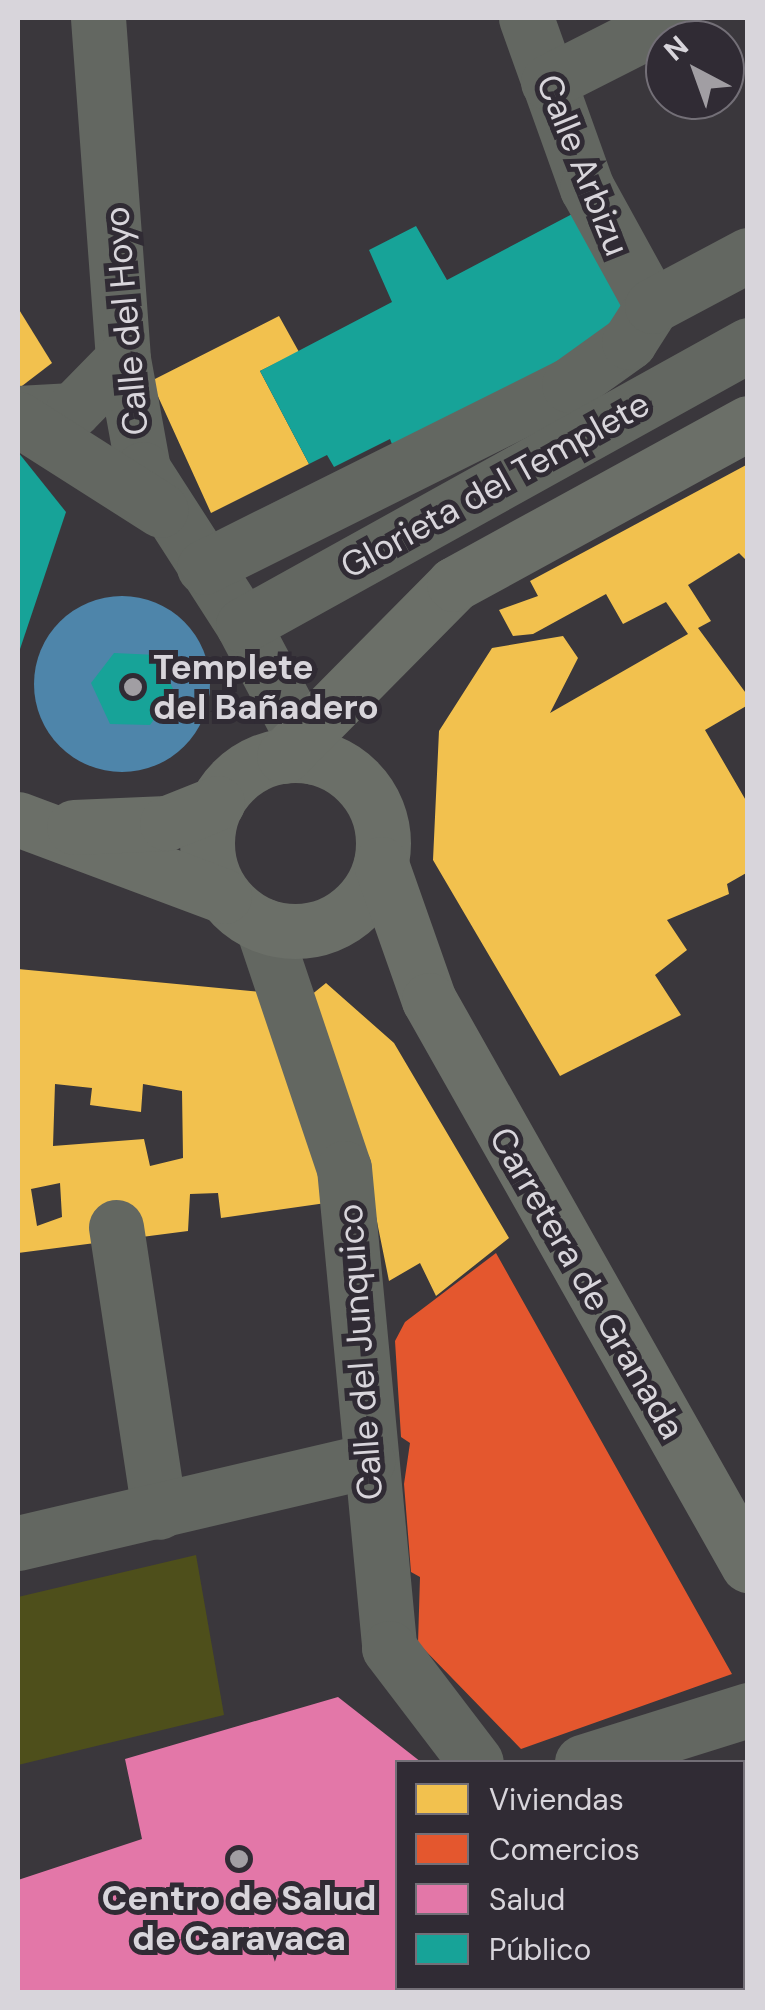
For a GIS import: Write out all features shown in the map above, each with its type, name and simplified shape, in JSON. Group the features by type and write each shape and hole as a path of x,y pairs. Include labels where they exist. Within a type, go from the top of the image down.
{"main road":[{"path":"243,910 207,843 218,803 245,771 301,750 408,626 454,584 748,423"},
{"path":"29,823 243,910 320,928 359,904 381,864 383,835 362,784 364,726 408,626"},
{"path":"301,750 362,784"},
{"path":"29,823 152,824 218,803"},
{"name":"Carretera de Granada","path":"381,864 428,1000 748,1566"},
{"name":"Carretera de Granada","path":"320,928 358,944 428,1000"}],"street":[{"name":"Calle del Hoyo","path":"98,18 123,359 142,469 161,510 243,625 301,750"},
{"name":"Calle Arbizu","path":"526,18 587,188 652,306"},
{"path":"548,82 674,18"},
{"path":"204,567 569,386 629,342 652,306 748,255"},
{"name":"Glorieta del Templete","path":"243,625 748,345"},
{"path":"18,416 73,410 123,359"},
{"path":"18,416 161,510"},
{"name":"Calle del Junquico","path":"243,910 344,1168 368,1461 389,1648 474,1760"},
{"path":"116,1227 159,1512"},
{"path":"18,1543 368,1461"},
{"path":"588,1760 748,1710"}],"shaded area":[{"path":"196,1555 224,1715 18,1765 18,1597"}],"water":[{"path":"122,596 156,602 184,622 204,650 210,684 204,718 184,746 156,766 122,772 88,766 60,746 40,718 34,684 40,650 60,622 88,602"}],"building: Viviendas":[{"path":"18,308 52,363 18,389"},
{"path":"279,316 299,352 260,371 309,464 211,513 151,381"},
{"path":"748,464 748,562 739,553 688,585 711,621 698,628 748,696 748,705 705,730 748,804 748,872 727,884 729,894 667,920 687,950 655,975 681,1015 560,1076 433,860 439,731 492,648 563,636 578,658 550,713 688,634 666,602 623,624 606,594 533,634 513,636 499,610 538,596 530,581"},
{"path":"18,969 272,993 340,1201 221,1218 218,1193 190,1194 188,1231 18,1253","holes":["55,1084 92,1088 90,1105 141,1112 143,1084 182,1091 183,1158 150,1166 144,1139 53,1146","60,1183 62,1217 37,1226 31,1189"]},
{"path":"326,983 394,1043 509,1238 436,1296 420,1263 389,1281 373,1202 305,1000"}],"building: Comercios":[{"path":"496,1253 732,1674 521,1749 418,1643 420,1577 411,1572 404,1484 410,1443 401,1437 395,1341 405,1322"}],"building: Salud":[{"name":"Centro de Salud de Caravaca","path":"338,1697 418,1760 395,1760 395,1990 445,1992 18,1992 18,1880 142,1839 125,1759"}],"building: Público":[{"path":"576,212 630,308 596,353 396,455 390,439 334,467 327,455 309,464 260,371 392,302 369,250 416,226 447,280"},
{"path":"18,452 66,512 18,655"},
{"name":"Templete del Bañadero","path":"114,653 157,655 174,691 150,725 110,724 91,683"}],"place":[{"name":"Templete del Bañadero","path":"133,687"},
{"name":"Centro de Salud de Caravaca","path":"239,1859"}]}
